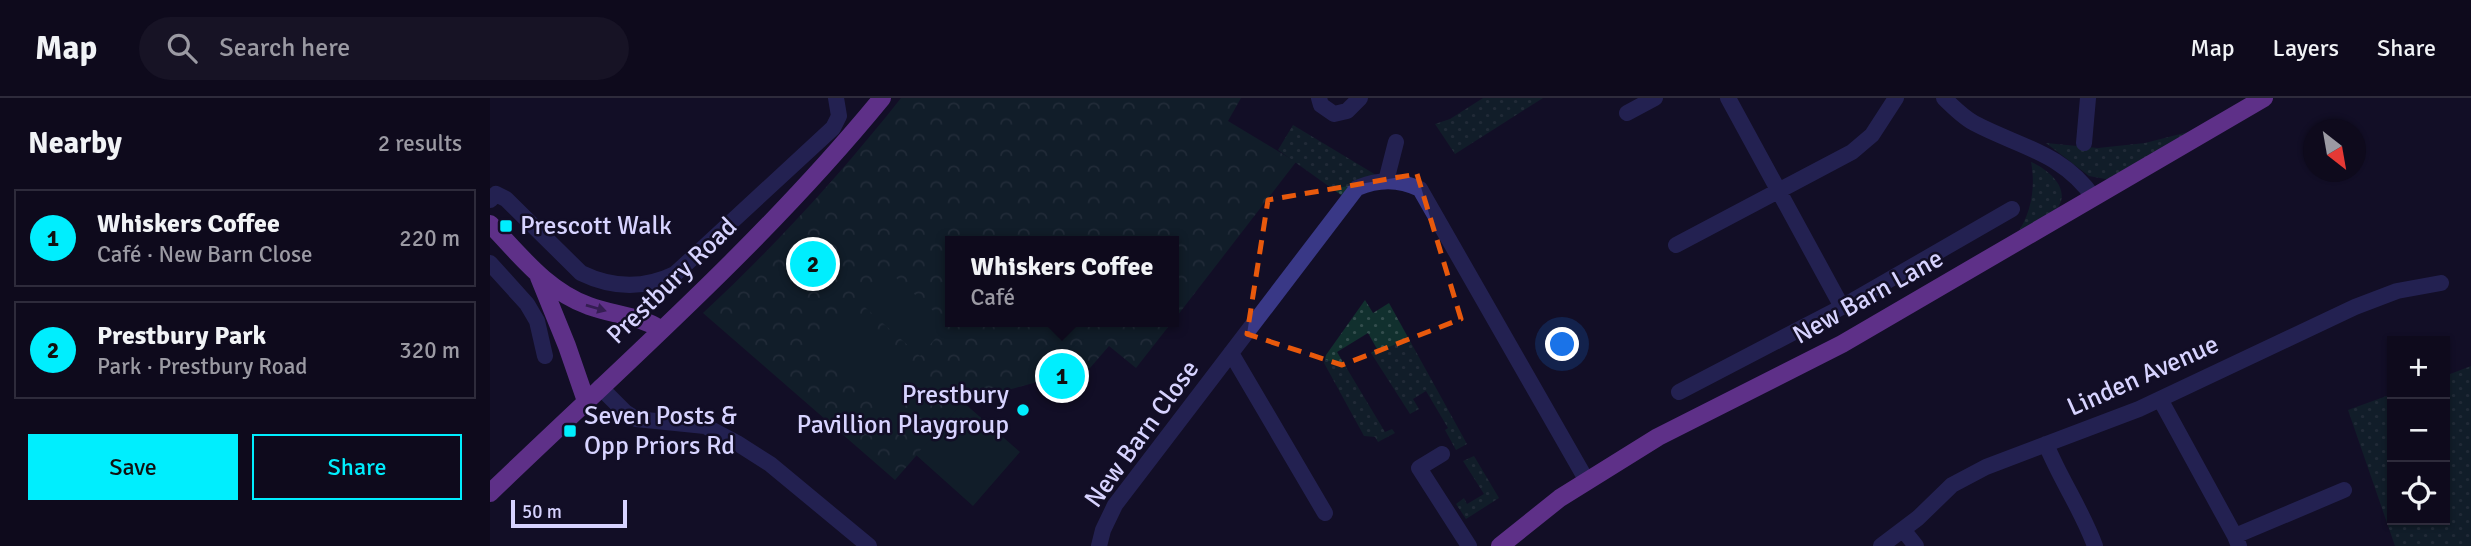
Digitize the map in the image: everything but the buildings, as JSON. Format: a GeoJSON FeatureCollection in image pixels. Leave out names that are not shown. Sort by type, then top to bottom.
{"type":"FeatureCollection","features":[{"type":"Feature","properties":{"kind":"main road","name":"Prestbury Road"},"geometry":{"type":"LineString","coordinates":[[490,493],[813,178],[882,98]]}},
{"type":"Feature","properties":{"kind":"main road","name":"New Barn Lane"},"geometry":{"type":"LineString","coordinates":[[1500,546],[1535,517],[1587,481],[1671,430],[1842,344],[2264,98]]}},
{"type":"Feature","properties":{"kind":"main road"},"geometry":{"type":"LineString","coordinates":[[490,224],[538,275],[562,294],[592,308],[646,320],[660,329]]}},
{"type":"Feature","properties":{"kind":"main road"},"geometry":{"type":"LineString","coordinates":[[538,275],[586,401]]}},
{"type":"Feature","properties":{"kind":"street"},"geometry":{"type":"LineString","coordinates":[[490,200],[496,194],[506,199],[581,273],[591,278],[624,285],[659,281],[675,274],[833,128],[839,116],[836,98]]}},
{"type":"Feature","properties":{"kind":"street"},"geometry":{"type":"LineString","coordinates":[[1319,98],[1321,105],[1334,114],[1347,111],[1360,98]]}},
{"type":"Feature","properties":{"kind":"street"},"geometry":{"type":"LineString","coordinates":[[1627,113],[1655,98]]}},
{"type":"Feature","properties":{"kind":"street"},"geometry":{"type":"LineString","coordinates":[[1728,98],[1842,307]]}},
{"type":"Feature","properties":{"kind":"street"},"geometry":{"type":"LineString","coordinates":[[1676,245],[1859,147],[1872,135],[1896,98]]}},
{"type":"Feature","properties":{"kind":"street"},"geometry":{"type":"LineString","coordinates":[[1944,98],[1972,122],[2057,161],[2085,186],[2094,198]]}},
{"type":"Feature","properties":{"kind":"street"},"geometry":{"type":"LineString","coordinates":[[2084,143],[2088,98]]}},
{"type":"Feature","properties":{"kind":"street"},"geometry":{"type":"LineString","coordinates":[[1396,142],[1386,181],[1420,189],[1587,481]]}},
{"type":"Feature","properties":{"kind":"street","name":"New Barn Close"},"geometry":{"type":"LineString","coordinates":[[1099,546],[1115,505],[1357,188],[1373,181],[1386,181]]}},
{"type":"Feature","properties":{"kind":"street"},"geometry":{"type":"LineString","coordinates":[[1679,391],[1842,307],[2012,209]]}},
{"type":"Feature","properties":{"kind":"street"},"geometry":{"type":"LineString","coordinates":[[490,263],[527,304],[537,321],[545,356]]}},
{"type":"Feature","properties":{"kind":"street","name":"Linden Avenue"},"geometry":{"type":"LineString","coordinates":[[1881,546],[1904,531],[1944,491],[1986,467],[2160,399],[2355,307],[2397,291],[2441,284]]}},
{"type":"Feature","properties":{"kind":"street","name":"New Barn Close"},"geometry":{"type":"LineString","coordinates":[[1231,354],[1325,513]]}},
{"type":"Feature","properties":{"kind":"street"},"geometry":{"type":"LineString","coordinates":[[600,387],[636,419],[705,426],[737,443],[769,464],[869,546]]}},
{"type":"Feature","properties":{"kind":"street"},"geometry":{"type":"LineString","coordinates":[[2160,399],[2237,541],[2344,490]]}},
{"type":"Feature","properties":{"kind":"street"},"geometry":{"type":"LineString","coordinates":[[2046,444],[2058,474],[2081,513],[2095,546]]}},
{"type":"Feature","properties":{"kind":"street"},"geometry":{"type":"LineString","coordinates":[[1442,454],[1419,468],[1469,546]]}},
{"type":"Feature","properties":{"kind":"street"},"geometry":{"type":"LineString","coordinates":[[1904,531],[1916,546]]}},
{"type":"Feature","properties":{"kind":"highlighted area"},"geometry":{"type":"Polygon","coordinates":[[[1417,174],[1461,319],[1342,365],[1247,334],[1268,200],[1417,174]]]}},
{"type":"Feature","properties":{"kind":"green space"},"geometry":{"type":"Polygon","coordinates":[[[901,98],[1241,98],[1228,121],[1296,162],[1179,314],[1179,236],[945,236],[945,327],[1168,327],[1136,368],[1109,346],[1090,368],[963,402],[895,480],[703,313],[806,209],[901,98]]]}},
{"type":"Feature","properties":{"kind":"green space"},"geometry":{"type":"Polygon","coordinates":[[[1483,98],[1543,98],[1455,154],[1435,124],[1450,119],[1483,98]]]}},
{"type":"Feature","properties":{"kind":"green space"},"geometry":{"type":"Polygon","coordinates":[[[1293,125],[1386,181],[1348,200],[1278,150],[1293,125]]]}},
{"type":"Feature","properties":{"kind":"green space"},"geometry":{"type":"Polygon","coordinates":[[[2188,132],[2111,180],[2089,176],[2046,143],[2098,148],[2145,143],[2188,132]]]}},
{"type":"Feature","properties":{"kind":"green space"},"geometry":{"type":"Polygon","coordinates":[[[2031,162],[2052,176],[2061,189],[2062,197],[2050,216],[2016,235],[2031,200],[2031,162]]]}},
{"type":"Feature","properties":{"kind":"green space"},"geometry":{"type":"Polygon","coordinates":[[[886,269],[945,321],[945,327],[920,356],[858,301],[886,269]]]}},
{"type":"Feature","properties":{"kind":"green space"},"geometry":{"type":"Polygon","coordinates":[[[1365,300],[1373,313],[1389,303],[1467,444],[1456,450],[1445,430],[1448,428],[1426,391],[1413,399],[1419,409],[1410,414],[1371,353],[1377,349],[1368,333],[1337,352],[1385,432],[1392,429],[1395,433],[1378,442],[1375,437],[1364,436],[1324,363],[1326,355],[1365,300]]]}},
{"type":"Feature","properties":{"kind":"green space"},"geometry":{"type":"Polygon","coordinates":[[[849,311],[927,383],[893,418],[814,346],[849,311]]]}},
{"type":"Feature","properties":{"kind":"green space"},"geometry":{"type":"Polygon","coordinates":[[[2471,366],[2471,546],[2395,546],[2388,525],[2450,525],[2450,374],[2471,366]]]}},
{"type":"Feature","properties":{"kind":"green space"},"geometry":{"type":"Polygon","coordinates":[[[2387,396],[2387,523],[2348,410],[2387,396]]]}},
{"type":"Feature","properties":{"kind":"green space"},"geometry":{"type":"Polygon","coordinates":[[[963,402],[1020,452],[973,506],[916,455],[963,402]]]}},
{"type":"Feature","properties":{"kind":"green space"},"geometry":{"type":"Polygon","coordinates":[[[1474,456],[1499,498],[1466,519],[1456,504],[1464,498],[1467,504],[1484,494],[1463,461],[1474,456]]]}},
{"type":"Feature","properties":{"kind":"place","name":"Prescott Walk"},"geometry":{"type":"Point","coordinates":[506,226]}},
{"type":"Feature","properties":{"kind":"place","name":"Prestbury Park"},"geometry":{"type":"Point","coordinates":[813,264]}},
{"type":"Feature","properties":{"kind":"place","name":"Whiskers Coffee"},"geometry":{"type":"Point","coordinates":[1062,376]}},
{"type":"Feature","properties":{"kind":"place","name":"Prestbury Pavillion Playgroup"},"geometry":{"type":"Point","coordinates":[1023,410]}},
{"type":"Feature","properties":{"kind":"place","name":"Seven Posts & Opp Priors Rd"},"geometry":{"type":"Point","coordinates":[570,431]}}]}
